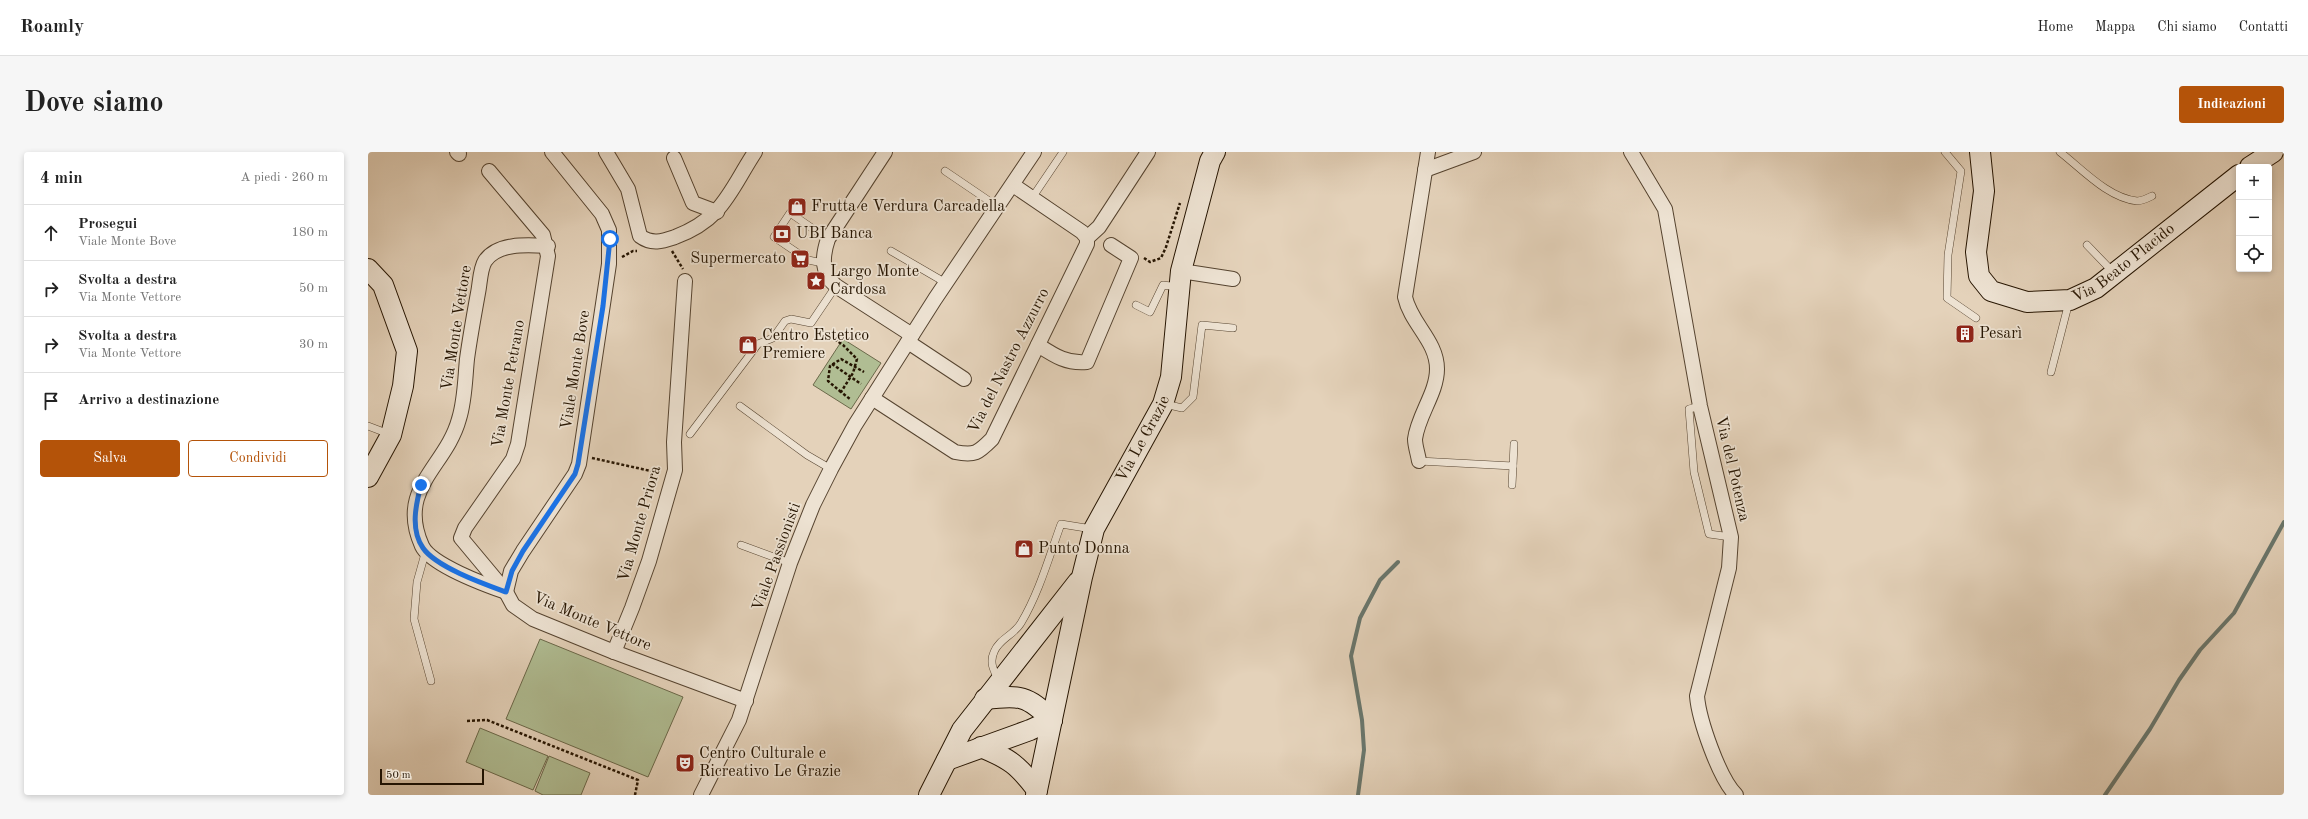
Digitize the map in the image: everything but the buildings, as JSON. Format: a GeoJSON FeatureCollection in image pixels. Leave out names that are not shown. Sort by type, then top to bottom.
{"type":"FeatureCollection","features":[{"type":"Feature","properties":{"kind":"main road","name":"Via Le Grazie"},"geometry":{"type":"LineString","coordinates":[[1037,792],[1082,577],[1094,529],[1163,404],[1171,377],[1181,280],[1210,161],[1215,152]]}},
{"type":"Feature","properties":{"kind":"main road","name":"Via Beato Placido"},"geometry":{"type":"LineString","coordinates":[[1980,152],[1984,191],[1976,252],[1979,276],[1991,291],[2007,298],[2027,302],[2070,300],[2096,288],[2236,177]]}},
{"type":"Feature","properties":{"kind":"main road"},"geometry":{"type":"LineString","coordinates":[[2255,164],[2273,152]]}},
{"type":"Feature","properties":{"kind":"main road"},"geometry":{"type":"LineString","coordinates":[[368,269],[383,285],[407,351],[403,386],[392,435],[368,477]]}},
{"type":"Feature","properties":{"kind":"main road"},"geometry":{"type":"LineString","coordinates":[[928,795],[962,730],[999,680],[1039,633],[1082,577]]}},
{"type":"Feature","properties":{"kind":"main road"},"geometry":{"type":"LineString","coordinates":[[947,760],[1030,730],[1052,720],[1034,703],[1022,698],[1007,696],[985,699]]}},
{"type":"Feature","properties":{"kind":"main road"},"geometry":{"type":"LineString","coordinates":[[981,747],[1006,757],[1022,770],[1037,792]]}},
{"type":"Feature","properties":{"kind":"street","name":"Viale Monte Bove"},"geometry":{"type":"LineString","coordinates":[[506,592],[512,571],[575,474],[578,464],[609,264],[609,230],[602,214],[552,152]]}},
{"type":"Feature","properties":{"kind":"street"},"geometry":{"type":"LineString","coordinates":[[606,152],[628,189],[640,236],[646,240],[663,242],[704,223],[717,212],[755,152]]}},
{"type":"Feature","properties":{"kind":"street"},"geometry":{"type":"LineString","coordinates":[[886,152],[828,239],[824,251],[823,263],[829,280],[836,286],[910,338],[964,379]]}},
{"type":"Feature","properties":{"kind":"street","name":"Viale Passionisti"},"geometry":{"type":"LineString","coordinates":[[701,795],[739,720],[790,563],[813,505],[831,469],[872,398],[910,338],[1034,152]]}},
{"type":"Feature","properties":{"kind":"street","name":"Via del Nastro Azzurro"},"geometry":{"type":"LineString","coordinates":[[872,398],[955,452],[968,455],[980,451],[992,439],[1087,244],[1087,238],[1099,227],[1148,152]]}},
{"type":"Feature","properties":{"kind":"street"},"geometry":{"type":"LineString","coordinates":[[1419,460],[1415,440],[1435,379],[1436,358],[1434,350],[1410,315],[1405,297],[1428,152]]}},
{"type":"Feature","properties":{"kind":"street"},"geometry":{"type":"LineString","coordinates":[[1425,170],[1474,152]]}},
{"type":"Feature","properties":{"kind":"street","name":"Via del Potenza"},"geometry":{"type":"LineString","coordinates":[[1631,152],[1665,210],[1700,406],[1731,537],[1729,568],[1697,696],[1698,709],[1708,740],[1736,795]]}},
{"type":"Feature","properties":{"kind":"street"},"geometry":{"type":"LineString","coordinates":[[674,158],[693,203],[717,212]]}},
{"type":"Feature","properties":{"kind":"street"},"geometry":{"type":"LineString","coordinates":[[489,171],[543,235],[548,246]]}},
{"type":"Feature","properties":{"kind":"street"},"geometry":{"type":"LineString","coordinates":[[1013,185],[1082,232],[1087,238]]}},
{"type":"Feature","properties":{"kind":"street"},"geometry":{"type":"LineString","coordinates":[[1038,345],[1059,359],[1075,363],[1087,362],[1132,258],[1111,245]]}},
{"type":"Feature","properties":{"kind":"street","name":"Via Monte Vettore"},"geometry":{"type":"LineString","coordinates":[[548,246],[504,248],[491,255],[485,262],[473,321],[459,419],[450,444],[421,485],[415,508],[416,529],[423,548],[445,566],[482,584],[506,592],[513,606],[533,619],[614,652],[746,701]]}},
{"type":"Feature","properties":{"kind":"street","name":"Via Monte Petrano"},"geometry":{"type":"LineString","coordinates":[[506,592],[461,538],[465,528],[513,459],[518,444],[548,256],[548,246]]}},
{"type":"Feature","properties":{"kind":"street"},"geometry":{"type":"LineString","coordinates":[[1181,280],[1233,279]]}},
{"type":"Feature","properties":{"kind":"street","name":"Via Monte Priora"},"geometry":{"type":"LineString","coordinates":[[614,652],[649,560],[675,470],[674,442],[685,281]]}},
{"type":"Feature","properties":{"kind":"lane"},"geometry":{"type":"LineString","coordinates":[[1032,198],[1063,152]]}},
{"type":"Feature","properties":{"kind":"lane"},"geometry":{"type":"LineString","coordinates":[[1945,152],[1961,171],[1948,255],[1948,298],[1976,318]]}},
{"type":"Feature","properties":{"kind":"lane"},"geometry":{"type":"LineString","coordinates":[[2060,152],[2104,187],[2123,197],[2139,201],[2152,196]]}},
{"type":"Feature","properties":{"kind":"lane"},"geometry":{"type":"LineString","coordinates":[[945,171],[998,207]]}},
{"type":"Feature","properties":{"kind":"lane"},"geometry":{"type":"LineString","coordinates":[[823,263],[808,260],[774,237],[790,214],[828,239]]}},
{"type":"Feature","properties":{"kind":"lane"},"geometry":{"type":"LineString","coordinates":[[2087,245],[2115,274]]}},
{"type":"Feature","properties":{"kind":"lane"},"geometry":{"type":"LineString","coordinates":[[891,252],[946,283]]}},
{"type":"Feature","properties":{"kind":"lane"},"geometry":{"type":"LineString","coordinates":[[1136,305],[1150,312],[1163,285],[1181,280]]}},
{"type":"Feature","properties":{"kind":"lane"},"geometry":{"type":"LineString","coordinates":[[690,434],[758,344],[773,338],[785,321],[791,319],[811,323],[836,286]]}},
{"type":"Feature","properties":{"kind":"lane"},"geometry":{"type":"LineString","coordinates":[[2051,372],[2070,300]]}},
{"type":"Feature","properties":{"kind":"lane"},"geometry":{"type":"LineString","coordinates":[[1163,404],[1182,408],[1193,397],[1202,325],[1234,328]]}},
{"type":"Feature","properties":{"kind":"lane"},"geometry":{"type":"LineString","coordinates":[[740,406],[807,455],[831,469]]}},
{"type":"Feature","properties":{"kind":"lane"},"geometry":{"type":"LineString","coordinates":[[1700,406],[1689,409],[1696,480],[1709,534],[1731,537]]}},
{"type":"Feature","properties":{"kind":"lane"},"geometry":{"type":"LineString","coordinates":[[368,426],[392,435]]}},
{"type":"Feature","properties":{"kind":"lane"},"geometry":{"type":"LineString","coordinates":[[1512,485],[1514,444]]}},
{"type":"Feature","properties":{"kind":"lane"},"geometry":{"type":"LineString","coordinates":[[1419,460],[1513,466]]}},
{"type":"Feature","properties":{"kind":"lane"},"geometry":{"type":"LineString","coordinates":[[999,680],[993,669],[994,653],[998,644],[1020,624],[1040,584],[1061,524],[1094,529]]}},
{"type":"Feature","properties":{"kind":"lane"},"geometry":{"type":"LineString","coordinates":[[741,545],[790,563]]}},
{"type":"Feature","properties":{"kind":"lane"},"geometry":{"type":"LineString","coordinates":[[426,550],[417,582],[414,619],[431,681]]}},
{"type":"Feature","properties":{"kind":"path"},"geometry":{"type":"LineString","coordinates":[[1143,258],[1150,262],[1161,258],[1182,197]]}},
{"type":"Feature","properties":{"kind":"path"},"geometry":{"type":"LineString","coordinates":[[663,242],[680,262],[683,268],[685,281]]}},
{"type":"Feature","properties":{"kind":"path"},"geometry":{"type":"LineString","coordinates":[[609,264],[633,251],[642,251]]}},
{"type":"Feature","properties":{"kind":"path"},"geometry":{"type":"LineString","coordinates":[[811,323],[843,345],[855,356],[856,366],[841,392]]}},
{"type":"Feature","properties":{"kind":"path"},"geometry":{"type":"LineString","coordinates":[[850,399],[828,381],[828,371],[832,364],[841,359],[856,366],[864,372]]}},
{"type":"Feature","properties":{"kind":"path"},"geometry":{"type":"LineString","coordinates":[[832,364],[861,384]]}},
{"type":"Feature","properties":{"kind":"path"},"geometry":{"type":"LineString","coordinates":[[596,459],[653,472]]}},
{"type":"Feature","properties":{"kind":"path"},"geometry":{"type":"LineString","coordinates":[[467,721],[487,720],[638,780],[635,795]]}},
{"type":"Feature","properties":{"kind":"green space"},"geometry":{"type":"Polygon","coordinates":[[[843,339],[881,363],[851,409],[813,385],[843,339]]]}},
{"type":"Feature","properties":{"kind":"green space"},"geometry":{"type":"Polygon","coordinates":[[[540,639],[683,697],[648,777],[506,719],[540,639]]]}},
{"type":"Feature","properties":{"kind":"green space"},"geometry":{"type":"Polygon","coordinates":[[[480,728],[548,756],[533,790],[466,762],[480,728]]]}},
{"type":"Feature","properties":{"kind":"green space"},"geometry":{"type":"Polygon","coordinates":[[[549,756],[590,773],[581,795],[543,795],[535,791],[549,756]]]}},
{"type":"Feature","properties":{"kind":"waterway"},"geometry":{"type":"LineString","coordinates":[[2105,795],[2150,729],[2179,680],[2200,650],[2234,613],[2284,522]]}},
{"type":"Feature","properties":{"kind":"waterway"},"geometry":{"type":"LineString","coordinates":[[1358,795],[1364,750],[1362,720],[1351,656],[1360,618],[1380,580],[1398,562]]}},
{"type":"Feature","properties":{"kind":"place","name":"Frutta e Verdura Carcadella"},"geometry":{"type":"Point","coordinates":[797,207]}},
{"type":"Feature","properties":{"kind":"place","name":"UBI Banca"},"geometry":{"type":"Point","coordinates":[782,234]}},
{"type":"Feature","properties":{"kind":"place","name":"Supermercato"},"geometry":{"type":"Point","coordinates":[800,259]}},
{"type":"Feature","properties":{"kind":"place","name":"Largo Monte Cardosa"},"geometry":{"type":"Point","coordinates":[816,281]}},
{"type":"Feature","properties":{"kind":"place","name":"Pesarì"},"geometry":{"type":"Point","coordinates":[1965,334]}},
{"type":"Feature","properties":{"kind":"place","name":"Centro Estetico Premiere"},"geometry":{"type":"Point","coordinates":[748,345]}},
{"type":"Feature","properties":{"kind":"place","name":"Punto Donna"},"geometry":{"type":"Point","coordinates":[1024,549]}},
{"type":"Feature","properties":{"kind":"place","name":"Centro Culturale e Ricreativo Le Grazie"},"geometry":{"type":"Point","coordinates":[685,763]}},
{"type":"Feature","properties":{"kind":"route"},"geometry":{"type":"LineString","coordinates":[[421,485],[415,508],[416,529],[423,548],[445,566],[482,584],[506,592],[512,571],[523,551],[575,474],[578,464],[609,264],[610,239]]}}]}
